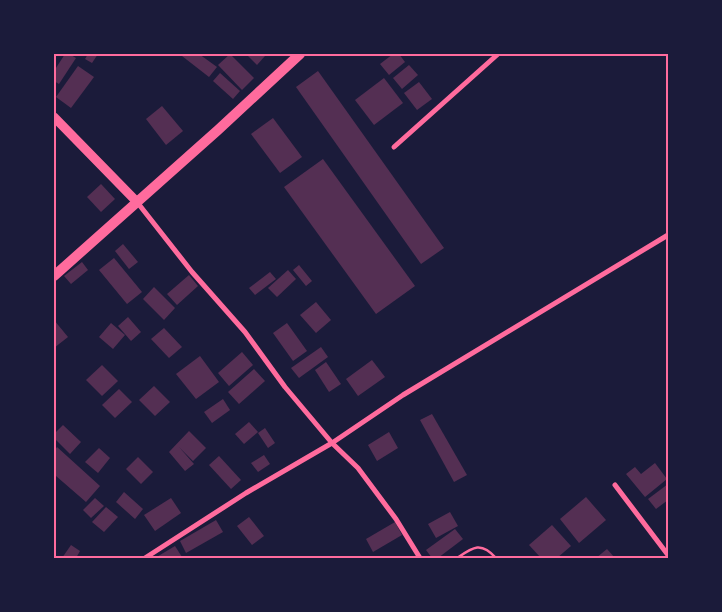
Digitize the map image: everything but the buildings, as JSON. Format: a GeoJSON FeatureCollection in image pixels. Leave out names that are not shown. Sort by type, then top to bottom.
{"type":"FeatureCollection","features":[{"type":"Feature","properties":{"kind":"main road"},"geometry":{"type":"LineString","coordinates":[[54,276],[300,54]]}},
{"type":"Feature","properties":{"kind":"street"},"geometry":{"type":"LineString","coordinates":[[394,147],[498,54]]}},
{"type":"Feature","properties":{"kind":"street"},"geometry":{"type":"LineString","coordinates":[[54,117],[137,202],[192,272],[245,332],[285,387],[332,443],[358,468],[396,519],[420,558]]}},
{"type":"Feature","properties":{"kind":"street"},"geometry":{"type":"LineString","coordinates":[[145,558],[246,493],[332,443],[403,395],[668,235]]}},
{"type":"Feature","properties":{"kind":"street"},"geometry":{"type":"LineString","coordinates":[[615,485],[668,554]]}},
{"type":"Feature","properties":{"kind":"path"},"geometry":{"type":"LineString","coordinates":[[457,558],[472,548],[481,547],[490,551],[496,558]]}}]}
